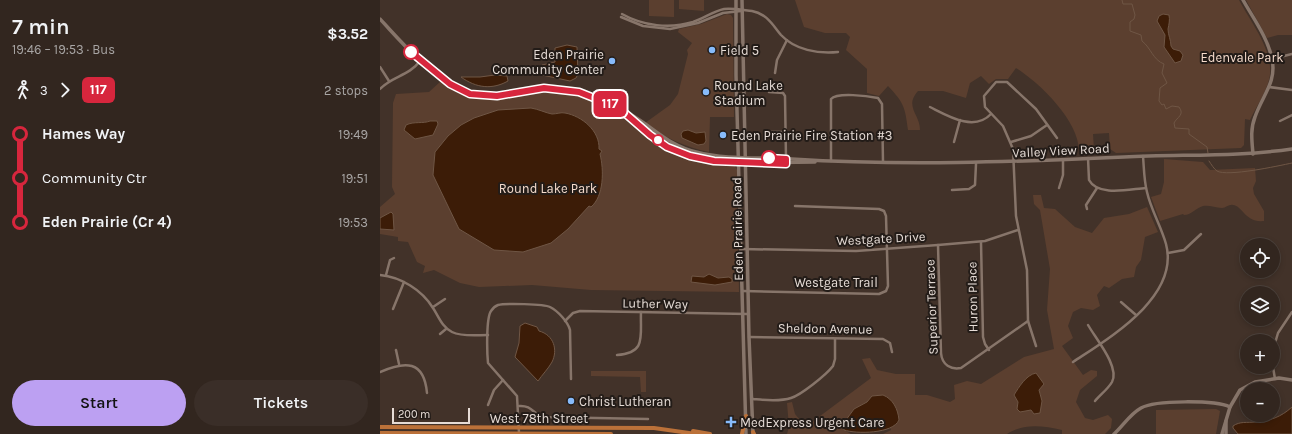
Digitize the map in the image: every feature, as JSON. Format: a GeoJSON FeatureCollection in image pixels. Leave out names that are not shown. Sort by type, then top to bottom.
{"type":"FeatureCollection","features":[{"type":"Feature","properties":{"kind":"main road","name":"Eden Prairie Road"},"geometry":{"type":"LineString","coordinates":[[736,0],[746,434]]}},
{"type":"Feature","properties":{"kind":"main road","name":"Eden Prairie Road"},"geometry":{"type":"LineString","coordinates":[[742,0],[748,249],[748,314],[753,399],[753,433]]}},
{"type":"Feature","properties":{"kind":"main road"},"geometry":{"type":"LineString","coordinates":[[1243,0],[1267,45],[1272,59],[1272,76],[1270,87],[1254,120],[1252,129],[1253,154]]}},
{"type":"Feature","properties":{"kind":"main road","name":"Valley View Road"},"geometry":{"type":"LineString","coordinates":[[380,19],[421,61],[454,87],[474,95],[497,96],[533,89],[561,88],[584,94],[630,114],[665,140],[680,147],[705,154],[739,157],[883,163],[976,164],[1178,154],[1223,156],[1292,149]]}},
{"type":"Feature","properties":{"kind":"main road","name":"Valley View Road"},"geometry":{"type":"LineString","coordinates":[[619,108],[650,135],[676,151],[705,160],[739,163],[786,164],[830,161]]}},
{"type":"Feature","properties":{"kind":"main road"},"geometry":{"type":"LineString","coordinates":[[1222,434],[1230,407],[1237,394],[1245,386],[1275,379],[1292,380]]}},
{"type":"Feature","properties":{"kind":"main road"},"geometry":{"type":"LineString","coordinates":[[1114,434],[1139,409],[1152,404],[1215,403],[1230,407]]}},
{"type":"Feature","properties":{"kind":"main road"},"geometry":{"type":"LineString","coordinates":[[742,434],[746,416]]}},
{"type":"Feature","properties":{"kind":"main road"},"geometry":{"type":"LineString","coordinates":[[1226,420],[1226,434]]}},
{"type":"Feature","properties":{"kind":"main road","name":"West 78th Street"},"geometry":{"type":"LineString","coordinates":[[380,427],[669,429],[696,434]]}},
{"type":"Feature","properties":{"kind":"main road"},"geometry":{"type":"LineString","coordinates":[[669,429],[710,434]]}},
{"type":"Feature","properties":{"kind":"main road","name":"West 78th Street"},"geometry":{"type":"LineString","coordinates":[[380,433],[611,434]]}},
{"type":"Feature","properties":{"kind":"street"},"geometry":{"type":"LineString","coordinates":[[621,16],[641,22],[671,26],[690,22],[723,10],[752,11],[765,16],[774,24],[787,40],[797,46],[810,50],[838,52]]}},
{"type":"Feature","properties":{"kind":"street"},"geometry":{"type":"LineString","coordinates":[[775,73],[777,60],[787,40]]}},
{"type":"Feature","properties":{"kind":"street"},"geometry":{"type":"LineString","coordinates":[[1272,59],[1292,54]]}},
{"type":"Feature","properties":{"kind":"street"},"geometry":{"type":"LineString","coordinates":[[380,89],[389,81],[409,73],[421,61]]}},
{"type":"Feature","properties":{"kind":"street"},"geometry":{"type":"LineString","coordinates":[[380,67],[389,81]]}},
{"type":"Feature","properties":{"kind":"street"},"geometry":{"type":"LineString","coordinates":[[1036,346],[1028,321],[1027,270],[1018,230],[1014,162],[1011,142],[1003,126],[983,103],[984,96],[993,85],[1004,81],[1010,84],[1032,104],[1057,138]]}},
{"type":"Feature","properties":{"kind":"street"},"geometry":{"type":"LineString","coordinates":[[1270,87],[1292,90]]}},
{"type":"Feature","properties":{"kind":"street"},"geometry":{"type":"LineString","coordinates":[[769,92],[783,93],[785,96],[786,164]]}},
{"type":"Feature","properties":{"kind":"street"},"geometry":{"type":"LineString","coordinates":[[830,161],[831,99],[836,95],[868,96],[878,98],[882,104],[883,163]]}},
{"type":"Feature","properties":{"kind":"street"},"geometry":{"type":"LineString","coordinates":[[930,106],[960,120],[982,121],[991,114]]}},
{"type":"Feature","properties":{"kind":"street"},"geometry":{"type":"LineString","coordinates":[[1280,121],[1292,115]]}},
{"type":"Feature","properties":{"kind":"street"},"geometry":{"type":"LineString","coordinates":[[954,142],[960,120]]}},
{"type":"Feature","properties":{"kind":"street"},"geometry":{"type":"LineString","coordinates":[[1011,142],[1031,136],[1047,125]]}},
{"type":"Feature","properties":{"kind":"street"},"geometry":{"type":"LineString","coordinates":[[770,132],[786,132]]}},
{"type":"Feature","properties":{"kind":"street"},"geometry":{"type":"LineString","coordinates":[[1073,362],[1123,328],[1136,315],[1162,282],[1167,267],[1168,253],[1146,188],[1143,156]]}},
{"type":"Feature","properties":{"kind":"street"},"geometry":{"type":"LineString","coordinates":[[1088,158],[1089,180],[1097,188],[1111,190],[1146,188]]}},
{"type":"Feature","properties":{"kind":"street"},"geometry":{"type":"LineString","coordinates":[[1059,188],[1063,174],[1063,160]]}},
{"type":"Feature","properties":{"kind":"street"},"geometry":{"type":"LineString","coordinates":[[952,190],[969,189],[975,185],[976,164]]}},
{"type":"Feature","properties":{"kind":"street"},"geometry":{"type":"LineString","coordinates":[[1087,210],[1086,205],[1097,188]]}},
{"type":"Feature","properties":{"kind":"street"},"geometry":{"type":"LineString","coordinates":[[795,206],[882,210],[886,216],[887,249]]}},
{"type":"Feature","properties":{"kind":"street","name":"Westgate Drive"},"geometry":{"type":"LineString","coordinates":[[742,249],[850,251],[887,249],[981,242],[1018,230]]}},
{"type":"Feature","properties":{"kind":"street"},"geometry":{"type":"LineString","coordinates":[[1168,253],[1184,250],[1201,234]]}},
{"type":"Feature","properties":{"kind":"street","name":"Huron Place"},"geometry":{"type":"LineString","coordinates":[[981,242],[984,340],[989,350]]}},
{"type":"Feature","properties":{"kind":"street","name":"Superior Terrace"},"geometry":{"type":"LineString","coordinates":[[938,245],[941,358],[949,367],[957,369],[965,366],[1028,321]]}},
{"type":"Feature","properties":{"kind":"street","name":"Westgate Trail"},"geometry":{"type":"LineString","coordinates":[[743,291],[882,294],[886,291],[888,286],[887,249]]}},
{"type":"Feature","properties":{"kind":"street"},"geometry":{"type":"LineString","coordinates":[[386,276],[390,260],[394,258]]}},
{"type":"Feature","properties":{"kind":"street"},"geometry":{"type":"LineString","coordinates":[[380,275],[404,282],[420,293],[433,307],[446,328],[459,334],[488,335]]}},
{"type":"Feature","properties":{"kind":"street"},"geometry":{"type":"LineString","coordinates":[[393,309],[404,282]]}},
{"type":"Feature","properties":{"kind":"street"},"geometry":{"type":"LineString","coordinates":[[433,307],[445,299]]}},
{"type":"Feature","properties":{"kind":"street"},"geometry":{"type":"LineString","coordinates":[[1121,302],[1136,315]]}},
{"type":"Feature","properties":{"kind":"street"},"geometry":{"type":"LineString","coordinates":[[519,433],[519,406],[517,396],[488,363],[489,314],[493,308],[500,304],[548,306],[565,321],[569,326],[571,334],[571,379]]}},
{"type":"Feature","properties":{"kind":"street","name":"Luther Way"},"geometry":{"type":"LineString","coordinates":[[565,321],[576,311],[748,314]]}},
{"type":"Feature","properties":{"kind":"street"},"geometry":{"type":"LineString","coordinates":[[617,355],[629,354],[638,348],[640,340],[641,312]]}},
{"type":"Feature","properties":{"kind":"street"},"geometry":{"type":"LineString","coordinates":[[1278,334],[1292,312]]}},
{"type":"Feature","properties":{"kind":"street"},"geometry":{"type":"LineString","coordinates":[[1088,325],[1112,366],[1114,376],[1110,384],[1095,401]]}},
{"type":"Feature","properties":{"kind":"street"},"geometry":{"type":"LineString","coordinates":[[440,334],[446,328]]}},
{"type":"Feature","properties":{"kind":"street","name":"Sheldon Avenue"},"geometry":{"type":"LineString","coordinates":[[749,337],[886,340],[890,343],[892,352]]}},
{"type":"Feature","properties":{"kind":"street"},"geometry":{"type":"LineString","coordinates":[[753,399],[783,400],[801,392],[833,366],[835,359],[836,338]]}},
{"type":"Feature","properties":{"kind":"street"},"geometry":{"type":"LineString","coordinates":[[396,350],[399,364]]}},
{"type":"Feature","properties":{"kind":"street"},"geometry":{"type":"LineString","coordinates":[[380,372],[399,364],[411,366],[418,371],[425,383],[427,393]]}},
{"type":"Feature","properties":{"kind":"street"},"geometry":{"type":"LineString","coordinates":[[1274,374],[1275,379]]}},
{"type":"Feature","properties":{"kind":"street"},"geometry":{"type":"LineString","coordinates":[[488,405],[494,390],[503,380]]}},
{"type":"Feature","properties":{"kind":"street"},"geometry":{"type":"LineString","coordinates":[[519,406],[529,407],[539,416],[544,417],[648,419]]}},
{"type":"Feature","properties":{"kind":"green space"},"geometry":{"type":"Polygon","coordinates":[[[649,0],[674,0],[674,17],[649,16],[649,0]]]}},
{"type":"Feature","properties":{"kind":"green space"},"geometry":{"type":"Polygon","coordinates":[[[679,0],[704,0],[704,11],[679,9],[679,0]]]}},
{"type":"Feature","properties":{"kind":"green space","name":"Edenvale Park"},"geometry":{"type":"Polygon","coordinates":[[[795,0],[1239,0],[1256,28],[1266,49],[1269,59],[1269,80],[1250,120],[1245,119],[1244,145],[1241,148],[1116,153],[1110,149],[1109,133],[1093,134],[1094,150],[1079,151],[1073,127],[1056,104],[1036,83],[1016,68],[1008,79],[996,79],[989,84],[981,76],[970,83],[966,98],[943,91],[918,91],[912,102],[912,106],[918,119],[920,130],[908,130],[906,116],[901,101],[888,86],[879,96],[867,93],[867,69],[846,50],[850,37],[846,33],[825,33],[804,27],[795,0]]]}},
{"type":"Feature","properties":{"kind":"green space"},"geometry":{"type":"Polygon","coordinates":[[[1246,0],[1292,0],[1292,35],[1278,35],[1267,38],[1246,0]]]}},
{"type":"Feature","properties":{"kind":"green space"},"geometry":{"type":"Polygon","coordinates":[[[727,14],[731,15],[733,18],[734,117],[710,117],[709,152],[676,141],[645,123],[670,105],[678,94],[688,54],[687,50],[692,43],[678,32],[679,29],[701,24],[727,14]]]}},
{"type":"Feature","properties":{"kind":"green space","name":"Round Lake Park"},"geometry":{"type":"Polygon","coordinates":[[[441,81],[464,94],[486,99],[548,90],[567,92],[619,112],[657,143],[691,160],[735,166],[737,170],[739,292],[591,290],[532,285],[479,287],[460,283],[434,270],[423,273],[425,266],[417,262],[408,242],[398,241],[398,237],[380,234],[380,207],[395,194],[392,187],[393,103],[396,94],[429,92],[441,81]]]}},
{"type":"Feature","properties":{"kind":"green space"},"geometry":{"type":"Polygon","coordinates":[[[1164,159],[1203,162],[1210,170],[1255,168],[1256,181],[1253,188],[1254,194],[1264,211],[1264,221],[1258,221],[1248,217],[1239,208],[1232,205],[1222,208],[1203,206],[1189,214],[1183,214],[1160,221],[1151,197],[1161,194],[1164,182],[1164,159]]]}},
{"type":"Feature","properties":{"kind":"green space"},"geometry":{"type":"Polygon","coordinates":[[[1033,195],[1041,195],[1044,208],[1055,209],[1075,227],[1092,233],[1104,218],[1129,214],[1147,207],[1158,232],[1145,237],[1141,260],[1136,267],[1134,277],[1122,279],[1109,288],[1104,286],[1097,295],[1100,306],[1093,310],[1081,308],[1073,312],[1068,326],[1073,338],[1062,346],[1083,375],[1091,370],[1097,371],[1097,376],[1080,390],[1076,402],[1085,418],[1093,420],[1108,415],[1112,419],[1111,428],[1105,434],[1062,434],[1062,430],[1034,426],[1020,428],[1007,434],[883,434],[891,430],[877,396],[872,396],[867,402],[854,409],[843,424],[844,430],[851,434],[787,434],[789,427],[787,403],[792,402],[795,414],[804,425],[808,425],[871,378],[862,359],[870,358],[877,370],[896,374],[915,374],[915,395],[927,395],[950,402],[955,399],[954,385],[967,381],[981,384],[1024,357],[1054,349],[1047,310],[1050,269],[1040,210],[1034,204],[1033,195]],[[1032,374],[1020,386],[1014,395],[1018,402],[1017,409],[1042,401],[1032,374]]]}},
{"type":"Feature","properties":{"kind":"green space"},"geometry":{"type":"Polygon","coordinates":[[[591,371],[646,371],[646,392],[641,392],[640,377],[591,376],[591,371]]]}},
{"type":"Feature","properties":{"kind":"green space"},"geometry":{"type":"Polygon","coordinates":[[[1216,409],[1220,411],[1216,434],[1156,434],[1156,410],[1216,409]]]}},
{"type":"Feature","properties":{"kind":"shaded area"},"geometry":{"type":"Polygon","coordinates":[[[1163,14],[1169,15],[1168,31],[1171,46],[1173,49],[1180,51],[1183,55],[1181,61],[1175,63],[1164,47],[1165,35],[1157,21],[1159,16],[1163,14]]]}},
{"type":"Feature","properties":{"kind":"shaded area"},"geometry":{"type":"Polygon","coordinates":[[[567,45],[577,47],[578,74],[576,78],[570,81],[542,75],[539,72],[542,65],[555,62],[555,48],[567,45]]]}},
{"type":"Feature","properties":{"kind":"shaded area"},"geometry":{"type":"Polygon","coordinates":[[[495,75],[507,76],[508,81],[490,87],[472,84],[461,77],[480,77],[495,75]]]}},
{"type":"Feature","properties":{"kind":"shaded area"},"geometry":{"type":"Polygon","coordinates":[[[531,108],[552,114],[563,113],[578,117],[589,125],[599,142],[599,149],[602,151],[600,154],[602,167],[601,190],[591,207],[589,206],[568,229],[551,243],[523,252],[494,250],[459,229],[433,175],[435,152],[448,136],[461,125],[474,118],[498,110],[531,108]]]}},
{"type":"Feature","properties":{"kind":"shaded area"},"geometry":{"type":"Polygon","coordinates":[[[437,121],[438,124],[433,135],[415,139],[404,130],[406,125],[437,121]]]}},
{"type":"Feature","properties":{"kind":"shaded area"},"geometry":{"type":"Polygon","coordinates":[[[688,130],[696,133],[705,132],[706,141],[704,144],[698,145],[682,138],[681,134],[683,131],[688,130]]]}},
{"type":"Feature","properties":{"kind":"shaded area"},"geometry":{"type":"Polygon","coordinates":[[[391,212],[393,214],[394,230],[380,229],[380,218],[391,212]]]}},
{"type":"Feature","properties":{"kind":"shaded area"},"geometry":{"type":"Polygon","coordinates":[[[709,274],[718,278],[729,277],[732,279],[732,282],[715,285],[691,282],[692,276],[704,277],[709,274]]]}},
{"type":"Feature","properties":{"kind":"shaded area"},"geometry":{"type":"Polygon","coordinates":[[[525,323],[537,327],[539,331],[548,336],[551,339],[554,348],[555,353],[552,362],[538,381],[515,357],[519,343],[520,326],[525,323]]]}},
{"type":"Feature","properties":{"kind":"shaded area"},"geometry":{"type":"Polygon","coordinates":[[[1036,373],[1044,384],[1039,390],[1042,401],[1040,413],[1034,414],[1031,410],[1020,412],[1017,409],[1018,402],[1014,395],[1029,376],[1036,373]]]}},
{"type":"Feature","properties":{"kind":"shaded area"},"geometry":{"type":"Polygon","coordinates":[[[883,395],[890,399],[896,408],[899,420],[895,425],[890,428],[874,432],[844,430],[843,424],[854,409],[867,402],[872,396],[883,395]]]}},
{"type":"Feature","properties":{"kind":"shaded area"},"geometry":{"type":"Polygon","coordinates":[[[1292,407],[1292,434],[1238,434],[1233,428],[1233,426],[1238,423],[1244,422],[1280,422],[1280,415],[1292,407]]]}},
{"type":"Feature","properties":{"kind":"waterway"},"geometry":{"type":"LineString","coordinates":[[1122,0],[1123,4],[1132,4],[1135,15],[1134,19],[1130,22],[1130,31],[1141,35],[1142,41],[1157,60],[1164,64],[1162,73],[1167,83],[1160,88],[1159,101],[1162,105],[1164,104],[1166,109],[1172,106],[1179,107],[1181,114],[1174,123],[1175,128],[1189,129],[1189,134],[1207,147],[1208,153]]}},
{"type":"Feature","properties":{"kind":"waterway"},"geometry":{"type":"LineString","coordinates":[[1209,161],[1217,171],[1223,173],[1253,170],[1292,163]]}},
{"type":"Feature","properties":{"kind":"bus line","name":"117"},"geometry":{"type":"LineString","coordinates":[[411,52],[450,84],[470,94],[488,97],[510,94],[522,90],[561,88],[579,92],[619,108],[650,135],[667,147],[690,156],[714,161],[786,164],[786,159],[769,158]]}},
{"type":"Feature","properties":{"kind":"place","name":"Field 5"},"geometry":{"type":"Point","coordinates":[712,50]}},
{"type":"Feature","properties":{"kind":"place","name":"Eden Prairie Community Center"},"geometry":{"type":"Point","coordinates":[612,61]}},
{"type":"Feature","properties":{"kind":"place","name":"Round Lake Stadium"},"geometry":{"type":"Point","coordinates":[706,92]}},
{"type":"Feature","properties":{"kind":"place","name":"Eden Prairie Fire Station #3"},"geometry":{"type":"Point","coordinates":[723,135]}},
{"type":"Feature","properties":{"kind":"place","name":"Christ Lutheran"},"geometry":{"type":"Point","coordinates":[571,401]}},
{"type":"Feature","properties":{"kind":"place","name":"MedExpress Urgent Care"},"geometry":{"type":"Point","coordinates":[731,422]}}]}
